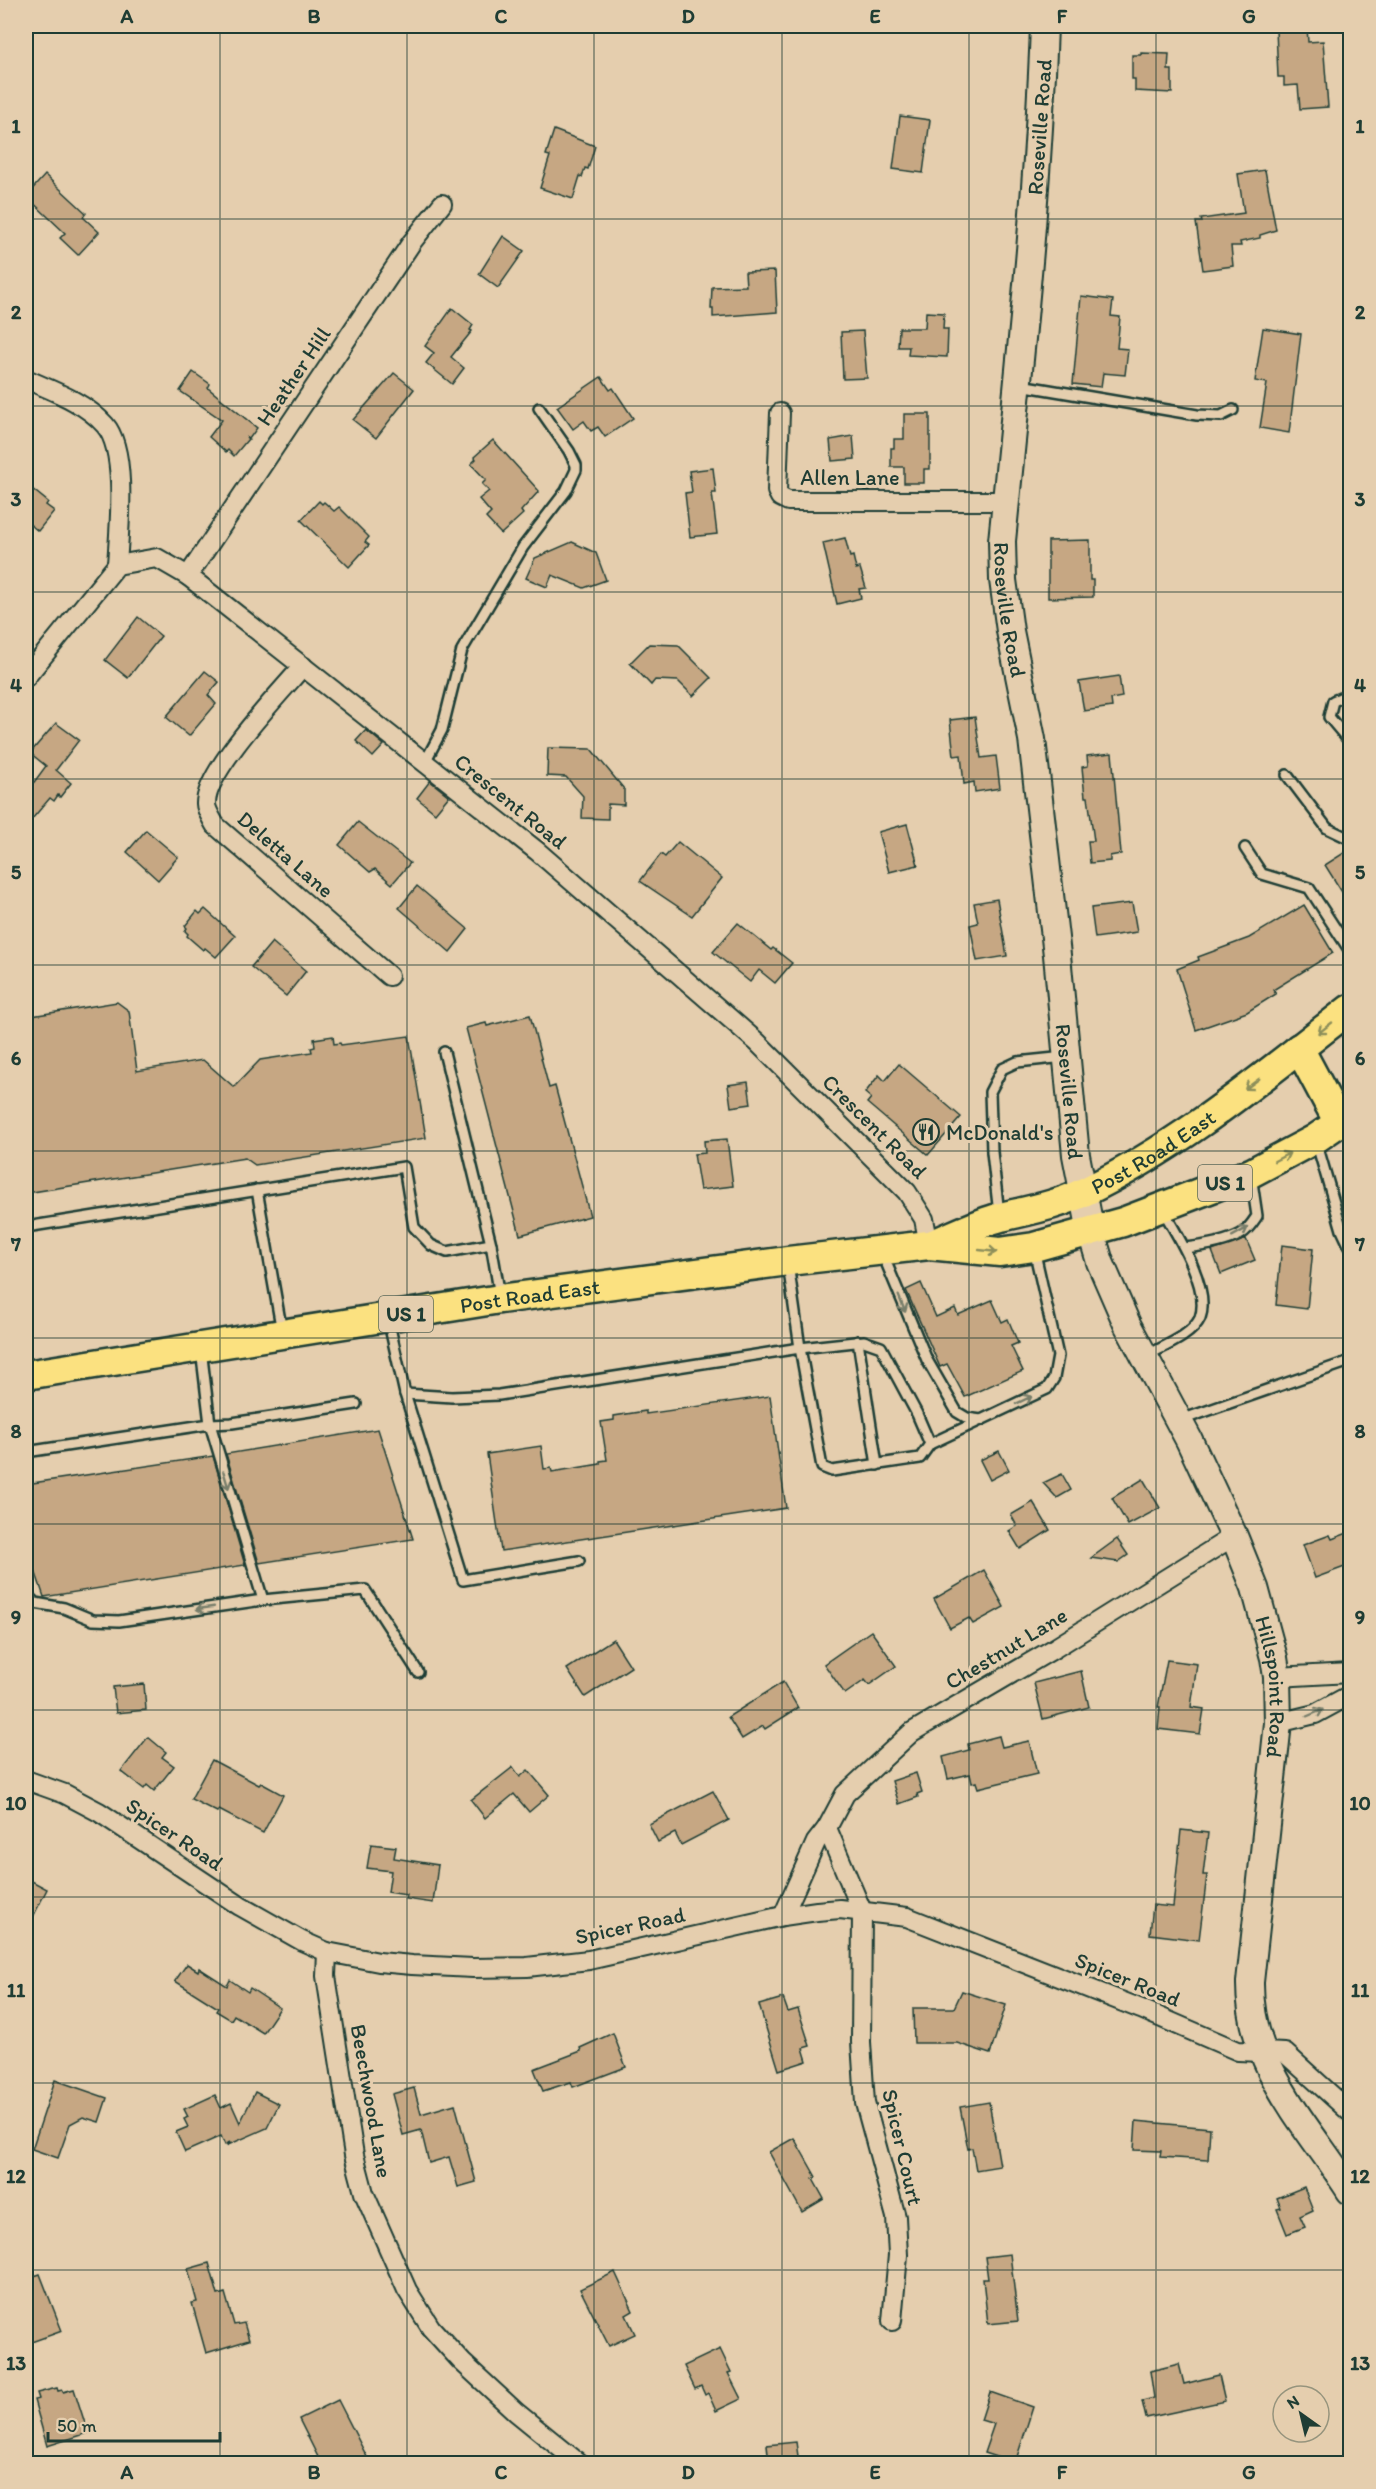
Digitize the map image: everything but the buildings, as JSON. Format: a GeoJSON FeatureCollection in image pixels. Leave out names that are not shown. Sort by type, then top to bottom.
{"type":"FeatureCollection","features":[{"type":"Feature","properties":{"kind":"main road","name":"Post Road East"},"geometry":{"type":"LineString","coordinates":[[929,1245],[999,1218],[1053,1205],[1112,1178],[1180,1135],[1350,1008]]}},
{"type":"Feature","properties":{"kind":"main road"},"geometry":{"type":"LineString","coordinates":[[1299,1048],[1345,1119]]}},
{"type":"Feature","properties":{"kind":"main road","name":"Post Road East"},"geometry":{"type":"LineString","coordinates":[[26,1375],[500,1299],[788,1261],[929,1245],[1000,1252],[1034,1247],[1091,1232],[1162,1209],[1251,1173],[1315,1139],[1345,1119]]}},
{"type":"Feature","properties":{"kind":"street","name":"Roseville Road"},"geometry":{"type":"LineString","coordinates":[[1044,26],[1041,122],[1002,540],[1003,580],[1010,631],[1032,739],[1057,955],[1073,1137],[1082,1193]]}},
{"type":"Feature","properties":{"kind":"street","name":"Heather Hill"},"geometry":{"type":"LineString","coordinates":[[188,576],[412,242],[442,204]]}},
{"type":"Feature","properties":{"kind":"street"},"geometry":{"type":"LineString","coordinates":[[26,379],[81,404],[106,425],[117,447],[121,500],[117,565],[26,676]]}},
{"type":"Feature","properties":{"kind":"street","name":"Allen Lane"},"geometry":{"type":"LineString","coordinates":[[780,413],[777,491],[780,498],[788,501],[1006,501]]}},
{"type":"Feature","properties":{"kind":"street","name":"Crescent Road"},"geometry":{"type":"LineString","coordinates":[[117,565],[157,558],[188,576],[537,851],[757,1042],[907,1192],[924,1219],[929,1245]]}},
{"type":"Feature","properties":{"kind":"street","name":"Deletta Lane"},"geometry":{"type":"LineString","coordinates":[[303,666],[223,763],[210,785],[206,805],[215,825],[389,976]]}},
{"type":"Feature","properties":{"kind":"street","name":"Hillspoint Road"},"geometry":{"type":"LineString","coordinates":[[1082,1193],[1100,1262],[1144,1357],[1179,1421],[1234,1536],[1263,1616],[1277,1677],[1278,1723],[1250,1983],[1251,2014],[1264,2053],[1288,2103],[1350,2191]]}},
{"type":"Feature","properties":{"kind":"street","name":"Chestnut Lane"},"geometry":{"type":"LineString","coordinates":[[783,1916],[816,1842],[827,1828],[845,1794],[912,1732],[1054,1648],[1234,1536]]}},
{"type":"Feature","properties":{"kind":"street"},"geometry":{"type":"LineString","coordinates":[[1277,1677],[1350,1673]]}},
{"type":"Feature","properties":{"kind":"street"},"geometry":{"type":"LineString","coordinates":[[1278,1723],[1315,1714],[1350,1695]]}},
{"type":"Feature","properties":{"kind":"street","name":"Spicer Road"},"geometry":{"type":"LineString","coordinates":[[26,1780],[83,1802],[240,1906],[302,1941],[327,1952],[379,1962],[412,1965],[473,1968],[527,1967],[589,1960],[783,1916],[840,1909],[908,1917],[1141,2009],[1238,2051],[1285,2054],[1350,2112]]}},
{"type":"Feature","properties":{"kind":"street"},"geometry":{"type":"LineString","coordinates":[[827,1828],[862,1911]]}},
{"type":"Feature","properties":{"kind":"street","name":"Spicer Court"},"geometry":{"type":"LineString","coordinates":[[862,1911],[861,2042],[865,2103],[896,2217],[898,2255],[892,2321]]}},
{"type":"Feature","properties":{"kind":"street","name":"Beechwood Lane"},"geometry":{"type":"LineString","coordinates":[[327,1952],[326,1976],[354,2156],[364,2193],[407,2290],[431,2328],[462,2362],[516,2412],[580,2463]]}},
{"type":"Feature","properties":{"kind":"lane"},"geometry":{"type":"LineString","coordinates":[[1018,384],[1197,415],[1221,416],[1233,410]]}},
{"type":"Feature","properties":{"kind":"lane"},"geometry":{"type":"LineString","coordinates":[[425,762],[442,730],[462,650],[523,547],[566,491],[576,470],[569,451],[539,408]]}},
{"type":"Feature","properties":{"kind":"lane"},"geometry":{"type":"LineString","coordinates":[[1350,694],[1333,701],[1329,717],[1350,742]]}},
{"type":"Feature","properties":{"kind":"lane"},"geometry":{"type":"LineString","coordinates":[[1287,775],[1327,828],[1350,839]]}},
{"type":"Feature","properties":{"kind":"lane"},"geometry":{"type":"LineString","coordinates":[[1245,848],[1262,874],[1309,888],[1350,951]]}},
{"type":"Feature","properties":{"kind":"lane"},"geometry":{"type":"LineString","coordinates":[[444,1052],[491,1244],[500,1299]]}},
{"type":"Feature","properties":{"kind":"lane"},"geometry":{"type":"LineString","coordinates":[[999,1218],[992,1152],[990,1092],[1002,1069],[1017,1062],[1065,1057]]}},
{"type":"Feature","properties":{"kind":"lane"},"geometry":{"type":"LineString","coordinates":[[1315,1139],[1342,1230],[1350,1247]]}},
{"type":"Feature","properties":{"kind":"lane"},"geometry":{"type":"LineString","coordinates":[[26,1227],[404,1167],[414,1227],[432,1245],[447,1252],[491,1244]]}},
{"type":"Feature","properties":{"kind":"lane"},"geometry":{"type":"LineString","coordinates":[[1185,1248],[1203,1246],[1242,1234],[1249,1227],[1257,1216],[1251,1173]]}},
{"type":"Feature","properties":{"kind":"lane"},"geometry":{"type":"LineString","coordinates":[[257,1190],[282,1333]]}},
{"type":"Feature","properties":{"kind":"lane"},"geometry":{"type":"LineString","coordinates":[[1144,1357],[1189,1331],[1200,1318],[1202,1295],[1185,1248],[1162,1209]]}},
{"type":"Feature","properties":{"kind":"lane"},"geometry":{"type":"LineString","coordinates":[[788,1261],[800,1348],[822,1467],[832,1471],[920,1458],[930,1444],[1047,1389],[1054,1378],[1058,1356],[1034,1247]]}},
{"type":"Feature","properties":{"kind":"lane"},"geometry":{"type":"LineString","coordinates":[[881,1250],[927,1360],[957,1412],[967,1418],[981,1420]]}},
{"type":"Feature","properties":{"kind":"lane"},"geometry":{"type":"LineString","coordinates":[[388,1317],[405,1394],[462,1580],[579,1561]]}},
{"type":"Feature","properties":{"kind":"lane"},"geometry":{"type":"LineString","coordinates":[[858,1341],[877,1465]]}},
{"type":"Feature","properties":{"kind":"lane"},"geometry":{"type":"LineString","coordinates":[[405,1394],[452,1397],[499,1395],[800,1348],[864,1341],[881,1347],[917,1414],[930,1444]]}},
{"type":"Feature","properties":{"kind":"lane"},"geometry":{"type":"LineString","coordinates":[[201,1346],[210,1424],[262,1600]]}},
{"type":"Feature","properties":{"kind":"lane"},"geometry":{"type":"LineString","coordinates":[[1179,1421],[1350,1360]]}},
{"type":"Feature","properties":{"kind":"lane"},"geometry":{"type":"LineString","coordinates":[[26,1452],[356,1404]]}},
{"type":"Feature","properties":{"kind":"lane"},"geometry":{"type":"LineString","coordinates":[[26,1593],[35,1603],[63,1608],[93,1620],[119,1621],[262,1600],[365,1590],[418,1672]]}},
{"type":"Feature","properties":{"kind":"place","name":"McDonald's"},"geometry":{"type":"Point","coordinates":[926,1132]}}]}
